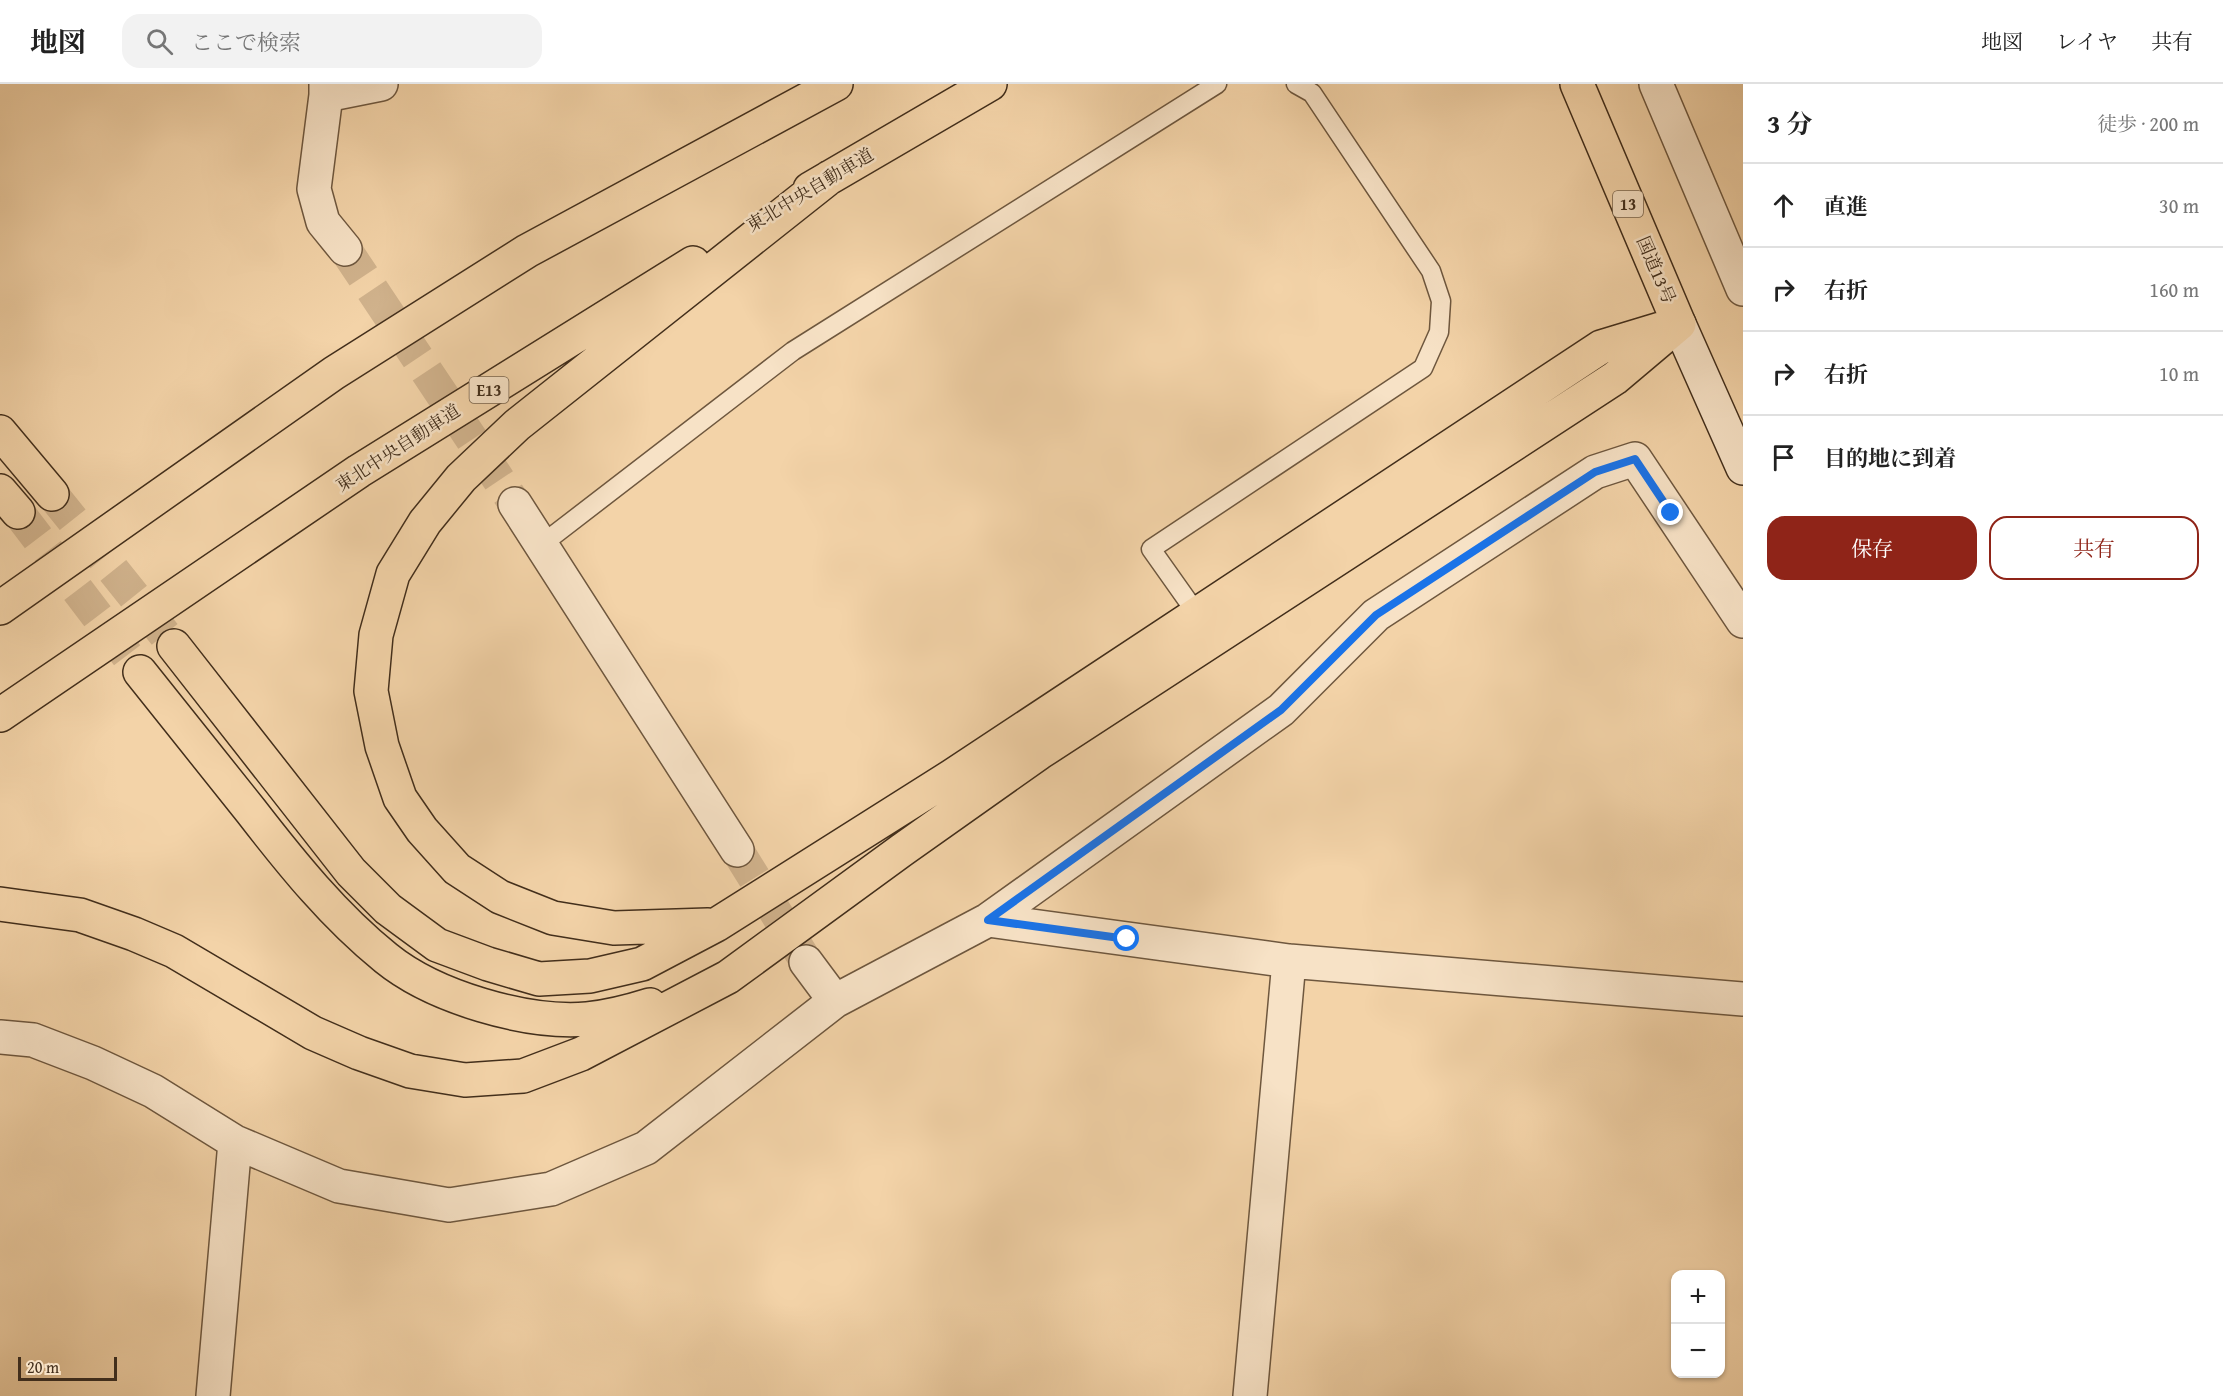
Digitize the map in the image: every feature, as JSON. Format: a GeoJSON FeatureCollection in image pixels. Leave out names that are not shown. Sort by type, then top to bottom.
{"type":"FeatureCollection","features":[{"type":"Feature","properties":{"kind":"highway"},"geometry":{"type":"LineString","coordinates":[[0,608],[334,373],[518,257],[836,84]]}},
{"type":"Feature","properties":{"kind":"highway","name":"東北中央自動車道"},"geometry":{"type":"LineString","coordinates":[[0,715],[359,471],[830,177],[990,84]]}},
{"type":"Feature","properties":{"kind":"highway","name":"国道13号"},"geometry":{"type":"LineString","coordinates":[[1577,84],[1679,324]]}},
{"type":"Feature","properties":{"kind":"highway"},"geometry":{"type":"LineString","coordinates":[[716,925],[614,928],[553,918],[501,897],[457,870],[422,830],[400,798],[382,746],[371,691],[376,635],[393,574],[425,522],[461,478],[517,425],[830,177]]}},
{"type":"Feature","properties":{"kind":"highway"},"geometry":{"type":"LineString","coordinates":[[174,646],[351,872],[388,909],[437,945],[488,964],[539,979],[590,976],[642,964],[716,925],[942,782],[1601,346],[1679,324]]}},
{"type":"Feature","properties":{"kind":"highway"},"geometry":{"type":"LineString","coordinates":[[0,904],[80,915],[134,934],[174,951],[313,1033],[359,1053],[410,1071],[465,1080],[523,1076],[581,1054],[728,977],[1039,753],[1615,378],[1679,324]]}},
{"type":"Feature","properties":{"kind":"highway"},"geometry":{"type":"LineString","coordinates":[[0,432],[52,494]]}},
{"type":"Feature","properties":{"kind":"highway"},"geometry":{"type":"LineString","coordinates":[[140,672],[305,879],[349,926],[388,960],[440,991],[476,1004],[528,1016],[588,1019],[647,1006],[728,977]]}},
{"type":"Feature","properties":{"kind":"street"},"geometry":{"type":"LineString","coordinates":[[345,249],[323,222],[314,189],[326,90],[381,84]]}},
{"type":"Feature","properties":{"kind":"street"},"geometry":{"type":"LineString","coordinates":[[1656,84],[1743,289]]}},
{"type":"Feature","properties":{"kind":"street"},"geometry":{"type":"LineString","coordinates":[[1679,324],[1743,468]]}},
{"type":"Feature","properties":{"kind":"street"},"geometry":{"type":"LineString","coordinates":[[0,1037],[33,1040],[93,1063],[153,1091],[235,1142],[339,1186],[449,1205],[551,1189],[646,1148],[835,1001],[988,920],[1281,710],[1376,615],[1595,472],[1635,459],[1743,621]]}},
{"type":"Feature","properties":{"kind":"street"},"geometry":{"type":"LineString","coordinates":[[515,504],[737,850]]}},
{"type":"Feature","properties":{"kind":"street"},"geometry":{"type":"LineString","coordinates":[[988,920],[1289,961],[1743,999]]}},
{"type":"Feature","properties":{"kind":"street"},"geometry":{"type":"LineString","coordinates":[[1250,1396],[1289,961]]}},
{"type":"Feature","properties":{"kind":"street"},"geometry":{"type":"LineString","coordinates":[[806,962],[835,1001]]}},
{"type":"Feature","properties":{"kind":"street"},"geometry":{"type":"LineString","coordinates":[[213,1396],[235,1142]]}},
{"type":"Feature","properties":{"kind":"lane"},"geometry":{"type":"LineString","coordinates":[[541,545],[793,351],[1217,84]]}},
{"type":"Feature","properties":{"kind":"lane"},"geometry":{"type":"LineString","coordinates":[[1197,614],[1151,549],[1423,368],[1439,332],[1441,301],[1431,271],[1312,93],[1296,84]]}},
{"type":"Feature","properties":{"kind":"tunnel"},"geometry":{"type":"LineString","coordinates":[[345,249],[515,504]]}},
{"type":"Feature","properties":{"kind":"tunnel"},"geometry":{"type":"LineString","coordinates":[[52,494],[174,646]]}},
{"type":"Feature","properties":{"kind":"tunnel"},"geometry":{"type":"LineString","coordinates":[[18,512],[140,672]]}},
{"type":"Feature","properties":{"kind":"tunnel"},"geometry":{"type":"LineString","coordinates":[[737,850],[804,958]]}},
{"type":"Feature","properties":{"kind":"route"},"geometry":{"type":"LineString","coordinates":[[1127,939],[988,920],[1281,710],[1376,615],[1595,472],[1635,459],[1671,513]]}}]}
